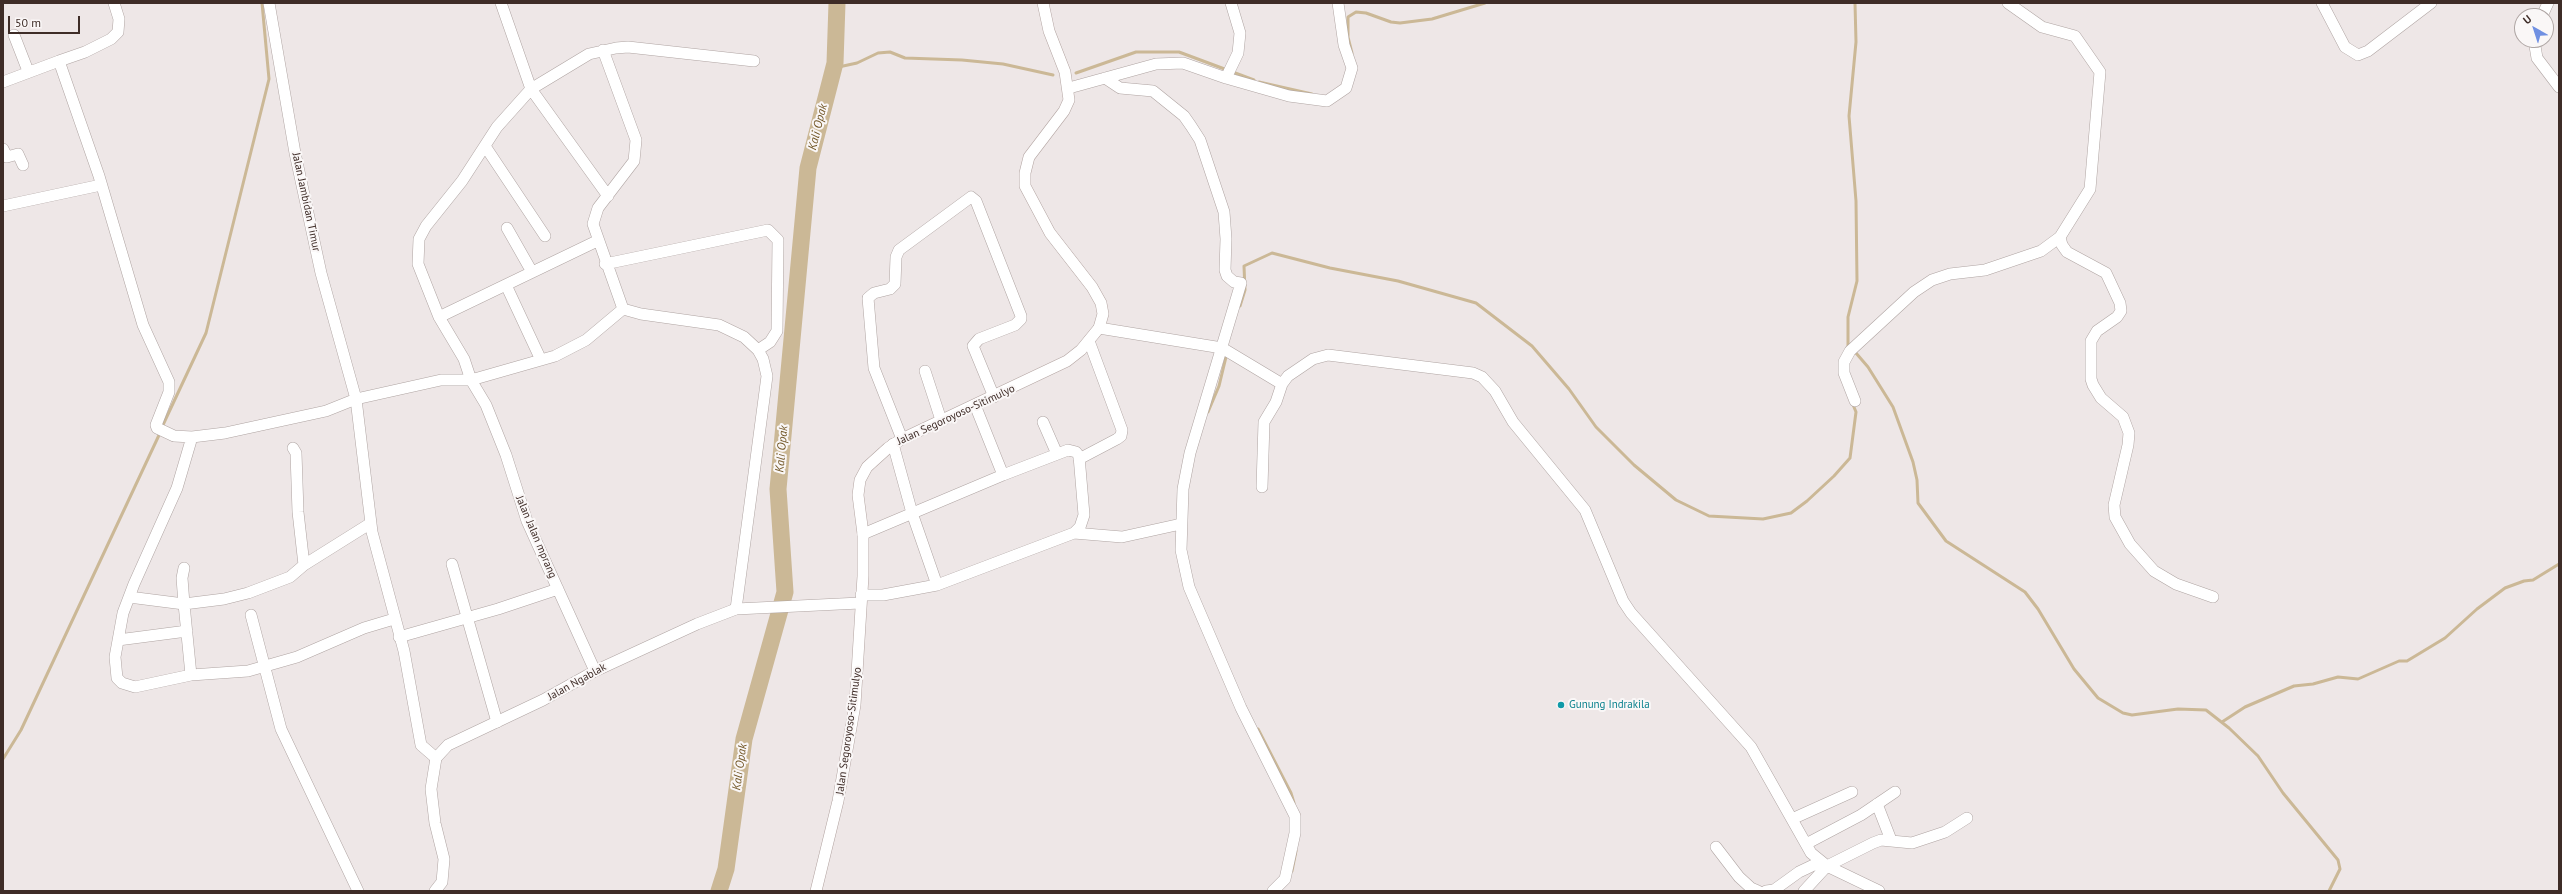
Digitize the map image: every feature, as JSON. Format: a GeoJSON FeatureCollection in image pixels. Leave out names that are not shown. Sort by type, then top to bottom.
{"type":"FeatureCollection","features":[{"type":"Feature","properties":{"kind":"street"},"geometry":{"type":"LineString","coordinates":[[3,82],[28,71],[85,52],[111,39],[118,32],[119,19],[114,3]]}},
{"type":"Feature","properties":{"kind":"street","name":"Jalan Jambidan Timur"},"geometry":{"type":"LineString","coordinates":[[268,3],[295,153],[321,273],[356,399],[371,523],[394,618],[405,656],[421,745],[436,758]]}},
{"type":"Feature","properties":{"kind":"street"},"geometry":{"type":"LineString","coordinates":[[501,3],[531,89],[608,196]]}},
{"type":"Feature","properties":{"kind":"street"},"geometry":{"type":"LineString","coordinates":[[1043,3],[1049,31],[1069,88],[1069,100],[1064,112],[1029,157],[1025,173],[1025,186],[1050,234],[1092,287],[1101,303],[1103,314],[1099,328],[1222,348],[1282,384]]}},
{"type":"Feature","properties":{"kind":"street"},"geometry":{"type":"LineString","coordinates":[[1229,73],[1238,53],[1240,33],[1231,3]]}},
{"type":"Feature","properties":{"kind":"street"},"geometry":{"type":"LineString","coordinates":[[1069,88],[1169,62],[1183,63],[1229,73],[1315,101],[1327,101],[1337,96],[1346,88],[1352,68],[1344,45],[1338,3]]}},
{"type":"Feature","properties":{"kind":"street"},"geometry":{"type":"LineString","coordinates":[[1855,401],[1844,373],[1844,362],[1850,351],[1914,292],[1932,280],[1950,274],[1984,270],[2041,252],[2060,237],[2090,189],[2100,72],[2075,36],[2042,27],[2008,3]]}},
{"type":"Feature","properties":{"kind":"street"},"geometry":{"type":"LineString","coordinates":[[2322,3],[2345,47],[2358,55],[2368,51],[2430,3]]}},
{"type":"Feature","properties":{"kind":"street"},"geometry":{"type":"LineString","coordinates":[[14,35],[28,71]]}},
{"type":"Feature","properties":{"kind":"street","name":"Jalan Jalan mprang"},"geometry":{"type":"LineString","coordinates":[[595,671],[527,521],[497,432],[471,380],[464,358],[439,317],[418,264],[419,239],[510,110],[531,89],[589,54],[603,50],[628,47],[754,61]]}},
{"type":"Feature","properties":{"kind":"street"},"geometry":{"type":"LineString","coordinates":[[2535,48],[2537,58],[2559,87]]}},
{"type":"Feature","properties":{"kind":"street"},"geometry":{"type":"LineString","coordinates":[[603,50],[636,140],[637,151],[630,169],[594,216],[593,224],[597,240],[622,309]]}},
{"type":"Feature","properties":{"kind":"street"},"geometry":{"type":"LineString","coordinates":[[58,61],[85,132],[143,325],[169,382],[169,392],[156,425],[159,430],[174,436],[192,436],[273,423],[326,411],[356,399],[441,380],[461,378],[471,380],[542,360],[572,349],[622,309],[719,324],[744,337],[758,350],[765,366],[767,376],[736,609]]}},
{"type":"Feature","properties":{"kind":"street"},"geometry":{"type":"LineString","coordinates":[[1105,78],[1120,88],[1140,89],[1158,95],[1184,116],[1200,140],[1224,212],[1226,239],[1225,270],[1227,276],[1234,282],[1241,283],[1190,453],[1183,489],[1181,550],[1189,587],[1241,708],[1295,816],[1295,833],[1285,879],[1273,891]]}},
{"type":"Feature","properties":{"kind":"street"},"geometry":{"type":"LineString","coordinates":[[484,146],[545,236]]}},
{"type":"Feature","properties":{"kind":"street"},"geometry":{"type":"LineString","coordinates":[[3,149],[7,157],[18,154],[23,165]]}},
{"type":"Feature","properties":{"kind":"street"},"geometry":{"type":"LineString","coordinates":[[3,206],[101,186]]}},
{"type":"Feature","properties":{"kind":"street"},"geometry":{"type":"LineString","coordinates":[[937,585],[912,513],[898,442],[874,368],[868,298],[874,293],[890,289],[895,284],[896,257],[899,250],[971,197],[976,201],[1021,316],[1021,319],[1015,325],[980,339],[973,346],[994,397]]}},
{"type":"Feature","properties":{"kind":"street"},"geometry":{"type":"LineString","coordinates":[[507,228],[532,272]]}},
{"type":"Feature","properties":{"kind":"street"},"geometry":{"type":"LineString","coordinates":[[606,264],[768,230],[778,240],[777,331],[770,342],[758,350]]}},
{"type":"Feature","properties":{"kind":"street"},"geometry":{"type":"LineString","coordinates":[[2060,237],[2062,245],[2067,252],[2106,273],[2120,303],[2121,311],[2117,317],[2094,335],[2091,349],[2090,379],[2102,398],[2122,417],[2129,433],[2128,445],[2114,505],[2115,516],[2130,544],[2154,571],[2176,584],[2213,597]]}},
{"type":"Feature","properties":{"kind":"street"},"geometry":{"type":"LineString","coordinates":[[439,317],[597,240]]}},
{"type":"Feature","properties":{"kind":"street"},"geometry":{"type":"LineString","coordinates":[[506,285],[542,360]]}},
{"type":"Feature","properties":{"kind":"street","name":"Jalan Segoroyoso-Sitimulyo"},"geometry":{"type":"LineString","coordinates":[[816,891],[838,801],[855,705],[859,656],[863,534],[858,495],[860,480],[866,467],[898,442],[1066,361],[1088,341],[1099,328]]}},
{"type":"Feature","properties":{"kind":"street"},"geometry":{"type":"LineString","coordinates":[[1079,459],[1117,439],[1121,436],[1122,430],[1088,341]]}},
{"type":"Feature","properties":{"kind":"street"},"geometry":{"type":"LineString","coordinates":[[1262,487],[1264,422],[1276,402],[1282,384],[1288,376],[1313,359],[1328,355],[1472,373],[1482,377],[1495,391],[1513,422],[1585,510],[1623,601],[1631,613],[1751,747],[1806,844],[1823,864],[1879,891]]}},
{"type":"Feature","properties":{"kind":"street"},"geometry":{"type":"LineString","coordinates":[[925,371],[941,420]]}},
{"type":"Feature","properties":{"kind":"street"},"geometry":{"type":"LineString","coordinates":[[975,405],[1003,475]]}},
{"type":"Feature","properties":{"kind":"street"},"geometry":{"type":"LineString","coordinates":[[1043,422],[1057,454]]}},
{"type":"Feature","properties":{"kind":"street"},"geometry":{"type":"LineString","coordinates":[[192,436],[177,488],[129,597],[118,640],[115,668],[122,683],[135,687],[191,675],[248,671],[297,657],[364,628],[394,618]]}},
{"type":"Feature","properties":{"kind":"street"},"geometry":{"type":"LineString","coordinates":[[293,448],[296,453],[298,512],[304,565]]}},
{"type":"Feature","properties":{"kind":"street"},"geometry":{"type":"LineString","coordinates":[[863,534],[1003,475],[1057,454],[1072,450],[1076,452],[1079,459],[1084,514],[1080,527],[1074,532]]}},
{"type":"Feature","properties":{"kind":"street"},"geometry":{"type":"LineString","coordinates":[[129,597],[184,604],[224,599],[256,590],[290,578],[304,565],[371,523]]}},
{"type":"Feature","properties":{"kind":"street"},"geometry":{"type":"LineString","coordinates":[[1074,532],[1122,537],[1181,524]]}},
{"type":"Feature","properties":{"kind":"street","name":"Jalan Ngablak"},"geometry":{"type":"LineString","coordinates":[[436,758],[440,752],[457,739],[543,700],[595,671],[697,624],[736,609],[813,606],[937,585],[1074,532]]}},
{"type":"Feature","properties":{"kind":"street"},"geometry":{"type":"LineString","coordinates":[[452,564],[469,616],[497,722]]}},
{"type":"Feature","properties":{"kind":"street"},"geometry":{"type":"LineString","coordinates":[[184,568],[182,578],[191,675]]}},
{"type":"Feature","properties":{"kind":"street"},"geometry":{"type":"LineString","coordinates":[[399,637],[498,609],[558,589]]}},
{"type":"Feature","properties":{"kind":"street"},"geometry":{"type":"LineString","coordinates":[[251,615],[263,667],[283,734],[358,891]]}},
{"type":"Feature","properties":{"kind":"street"},"geometry":{"type":"LineString","coordinates":[[118,640],[187,631]]}},
{"type":"Feature","properties":{"kind":"street"},"geometry":{"type":"LineString","coordinates":[[436,758],[433,771],[432,803],[444,859],[441,888]]}},
{"type":"Feature","properties":{"kind":"street"},"geometry":{"type":"LineString","coordinates":[[1792,819],[1852,792]]}},
{"type":"Feature","properties":{"kind":"street"},"geometry":{"type":"LineString","coordinates":[[1806,844],[1841,826],[1895,792]]}},
{"type":"Feature","properties":{"kind":"street"},"geometry":{"type":"LineString","coordinates":[[1877,804],[1891,840]]}},
{"type":"Feature","properties":{"kind":"street"},"geometry":{"type":"LineString","coordinates":[[1766,891],[1774,890],[1799,872],[1823,864],[1877,841],[1891,840],[1912,843],[1945,832],[1966,818]]}},
{"type":"Feature","properties":{"kind":"street"},"geometry":{"type":"LineString","coordinates":[[1716,847],[1739,877],[1751,888],[1758,891]]}},
{"type":"Feature","properties":{"kind":"street"},"geometry":{"type":"LineString","coordinates":[[1804,891],[1823,864]]}},
{"type":"Feature","properties":{"kind":"waterway"},"geometry":{"type":"LineString","coordinates":[[162,427],[206,333],[269,79],[262,3]]}},
{"type":"Feature","properties":{"kind":"waterway","name":"Kali Opak"},"geometry":{"type":"LineString","coordinates":[[719,891],[726,869],[744,739],[785,592],[778,489],[808,168],[835,63],[837,3]]}},
{"type":"Feature","properties":{"kind":"waterway"},"geometry":{"type":"LineString","coordinates":[[1352,53],[1348,37],[1348,17],[1356,12],[1366,13],[1391,22],[1400,23],[1432,19],[1485,3]]}},
{"type":"Feature","properties":{"kind":"waterway"},"geometry":{"type":"LineString","coordinates":[[1848,347],[1848,317],[1857,281],[1856,201],[1849,116],[1856,42],[1855,3]]}},
{"type":"Feature","properties":{"kind":"waterway"},"geometry":{"type":"LineString","coordinates":[[834,68],[857,63],[878,53],[890,52],[905,58],[962,60],[1003,64],[1053,75]]}},
{"type":"Feature","properties":{"kind":"waterway"},"geometry":{"type":"LineString","coordinates":[[1076,73],[1136,52],[1179,52],[1254,80]]}},
{"type":"Feature","properties":{"kind":"waterway"},"geometry":{"type":"LineString","coordinates":[[1259,82],[1312,94]]}},
{"type":"Feature","properties":{"kind":"waterway"},"geometry":{"type":"LineString","coordinates":[[1240,306],[1245,290],[1244,266],[1272,253],[1330,268],[1398,281],[1476,303],[1532,346],[1569,389],[1596,427],[1634,465],[1676,500],[1709,516],[1763,519],[1791,513],[1807,501],[1834,476],[1850,458],[1856,412],[1852,402]]}},
{"type":"Feature","properties":{"kind":"waterway"},"geometry":{"type":"LineString","coordinates":[[1856,353],[1868,367],[1893,407],[1913,462],[1917,480],[1918,503],[1946,541],[2025,592],[2038,609],[2074,669],[2098,698],[2123,713],[2132,715],[2178,709],[2206,710],[2229,728],[2258,756],[2283,793],[2338,860],[2340,869],[2329,891]]}},
{"type":"Feature","properties":{"kind":"waterway"},"geometry":{"type":"LineString","coordinates":[[1208,412],[1219,386],[1226,357]]}},
{"type":"Feature","properties":{"kind":"waterway"},"geometry":{"type":"LineString","coordinates":[[3,759],[21,730],[160,433]]}},
{"type":"Feature","properties":{"kind":"waterway"},"geometry":{"type":"LineString","coordinates":[[2222,722],[2245,707],[2294,686],[2313,684],[2338,677],[2358,679],[2399,661],[2407,661],[2445,638],[2477,609],[2505,588],[2524,581],[2533,580],[2559,564]]}},
{"type":"Feature","properties":{"kind":"waterway"},"geometry":{"type":"LineString","coordinates":[[1258,729],[1291,793],[1294,803]]}},
{"type":"Feature","properties":{"kind":"waterway"},"geometry":{"type":"LineString","coordinates":[[1292,871],[1296,851]]}},
{"type":"Feature","properties":{"kind":"place","name":"Gunung Indrakila"},"geometry":{"type":"Point","coordinates":[1561,705]}}]}
